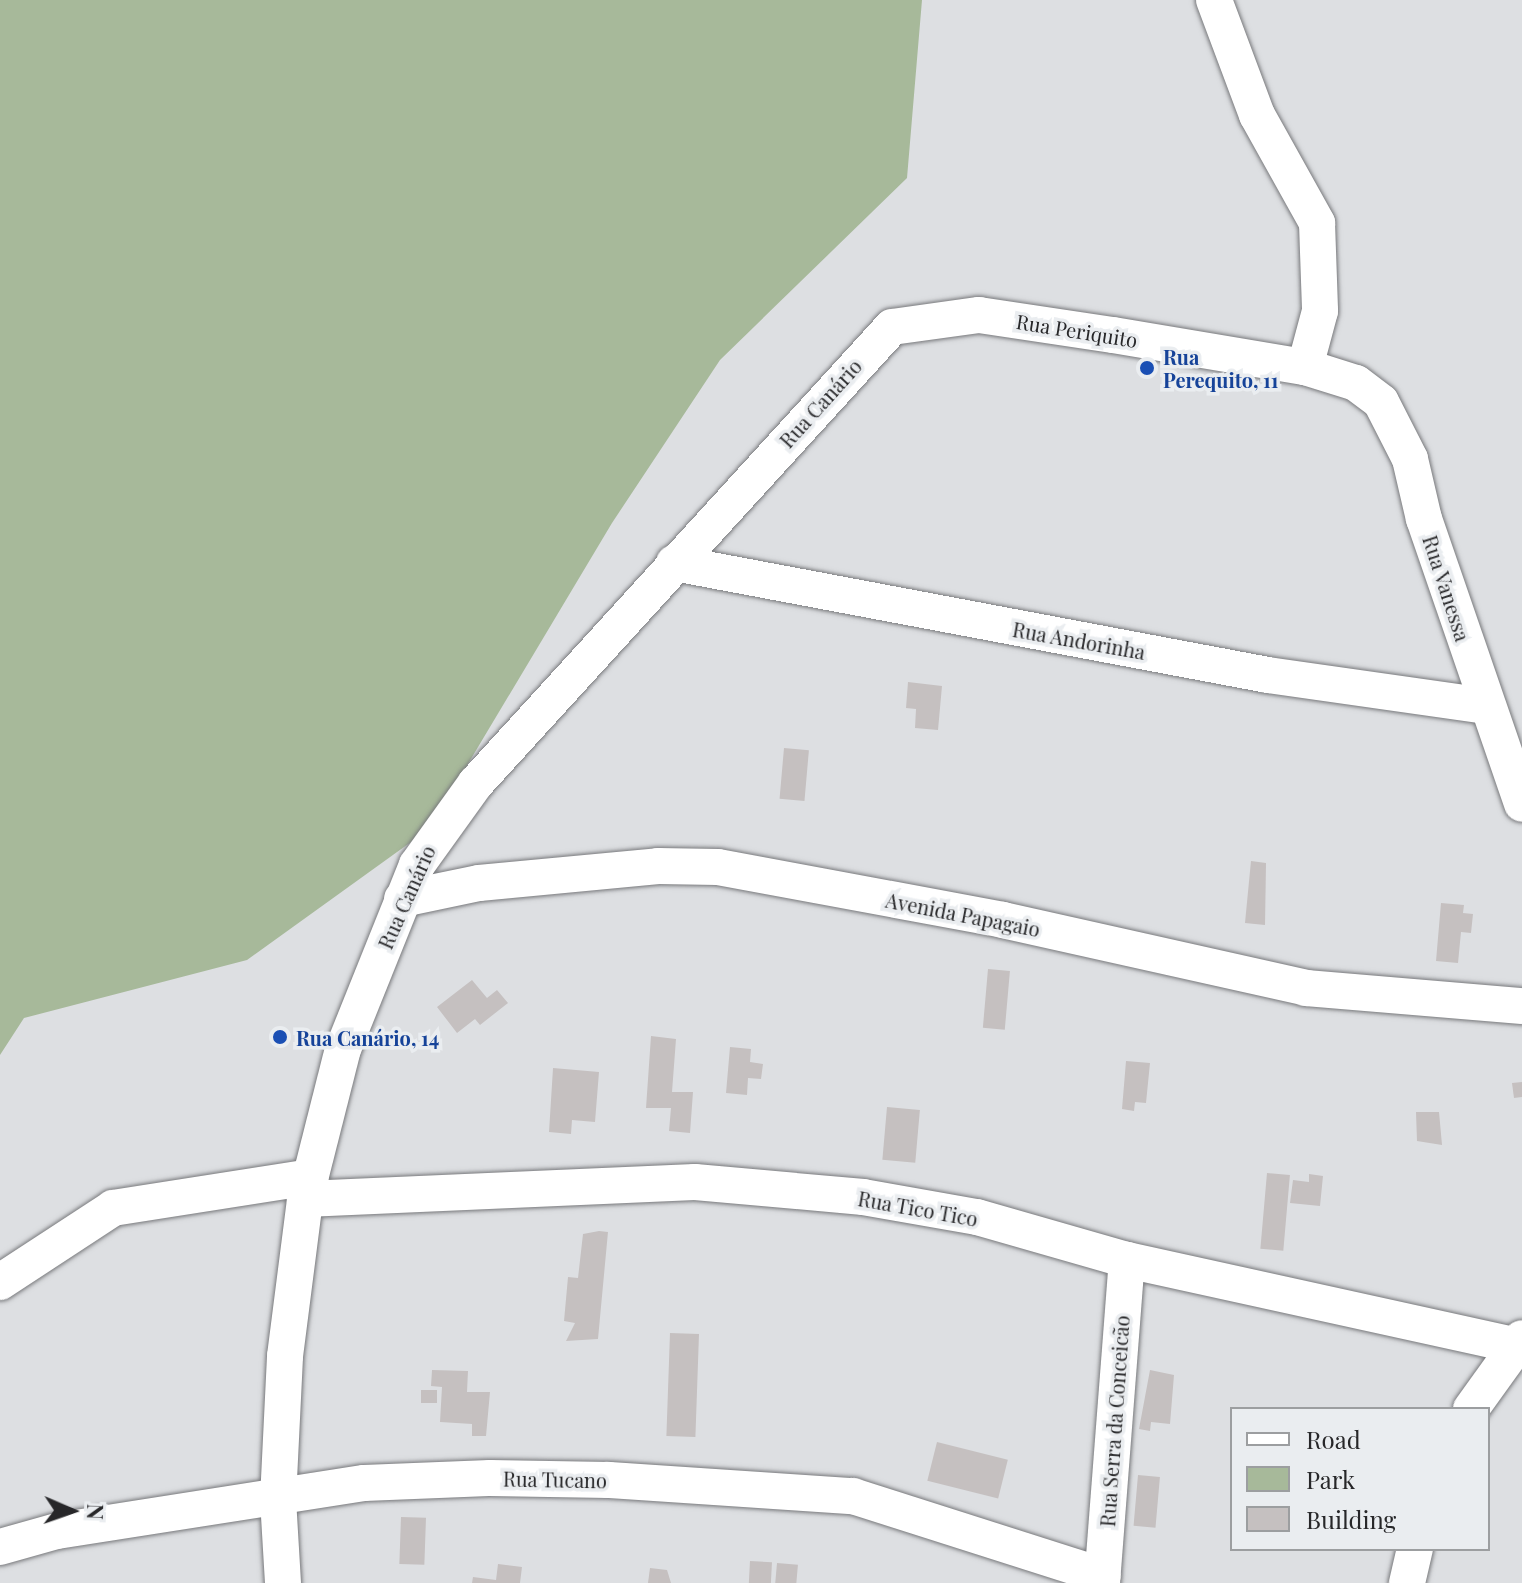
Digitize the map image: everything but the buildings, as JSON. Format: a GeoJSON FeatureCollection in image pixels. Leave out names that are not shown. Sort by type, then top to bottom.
{"type":"FeatureCollection","features":[{"type":"Feature","properties":{"kind":"street"},"geometry":{"type":"LineString","coordinates":[[1214,0],[1257,115],[1317,223],[1320,311],[1305,367]]}},
{"type":"Feature","properties":{"kind":"street","name":"Rua Periquito"},"geometry":{"type":"LineString","coordinates":[[892,327],[979,315],[1305,367],[1356,383]]}},
{"type":"Feature","properties":{"kind":"street","name":"Rua Canário"},"geometry":{"type":"LineString","coordinates":[[283,1583],[278,1500],[285,1356],[308,1188],[343,1049],[402,899],[435,835],[476,783],[892,327]]}},
{"type":"Feature","properties":{"kind":"street","name":"Rua Vanessa"},"geometry":{"type":"LineString","coordinates":[[1356,383],[1381,402],[1410,459],[1424,519],[1522,804]]}},
{"type":"Feature","properties":{"kind":"street","name":"Rua Andorinha"},"geometry":{"type":"LineString","coordinates":[[674,563],[1268,675],[1486,706]]}},
{"type":"Feature","properties":{"kind":"street","name":"Avenida Papagaio"},"geometry":{"type":"LineString","coordinates":[[402,899],[479,883],[658,866],[718,867],[1003,920],[1306,988],[1522,1006]]}},
{"type":"Feature","properties":{"kind":"street","name":"Rua Tico Tico"},"geometry":{"type":"LineString","coordinates":[[0,1282],[113,1208],[308,1188],[695,1182],[772,1186],[977,1217],[1127,1260],[1520,1342]]}},
{"type":"Feature","properties":{"kind":"street","name":"Rua Serra da Conceicão"},"geometry":{"type":"LineString","coordinates":[[1102,1579],[1127,1260]]}},
{"type":"Feature","properties":{"kind":"street"},"geometry":{"type":"LineString","coordinates":[[1472,1407],[1520,1342]]}},
{"type":"Feature","properties":{"kind":"street","name":"Rua Tucano"},"geometry":{"type":"LineString","coordinates":[[0,1547],[57,1531],[278,1500],[364,1483],[490,1478],[718,1484],[838,1494],[1102,1579]]}},
{"type":"Feature","properties":{"kind":"street"},"geometry":{"type":"LineString","coordinates":[[1407,1583],[1415,1551]]}},
{"type":"Feature","properties":{"kind":"green space"},"geometry":{"type":"Polygon","coordinates":[[[0,0],[922,0],[907,178],[720,360],[612,523],[429,829],[247,960],[24,1018],[0,1055],[0,0]]]}},
{"type":"Feature","properties":{"kind":"place","name":"Rua Perequito, 11"},"geometry":{"type":"Point","coordinates":[1147,368]}},
{"type":"Feature","properties":{"kind":"place","name":"Rua Canário, 14"},"geometry":{"type":"Point","coordinates":[280,1037]}}]}
